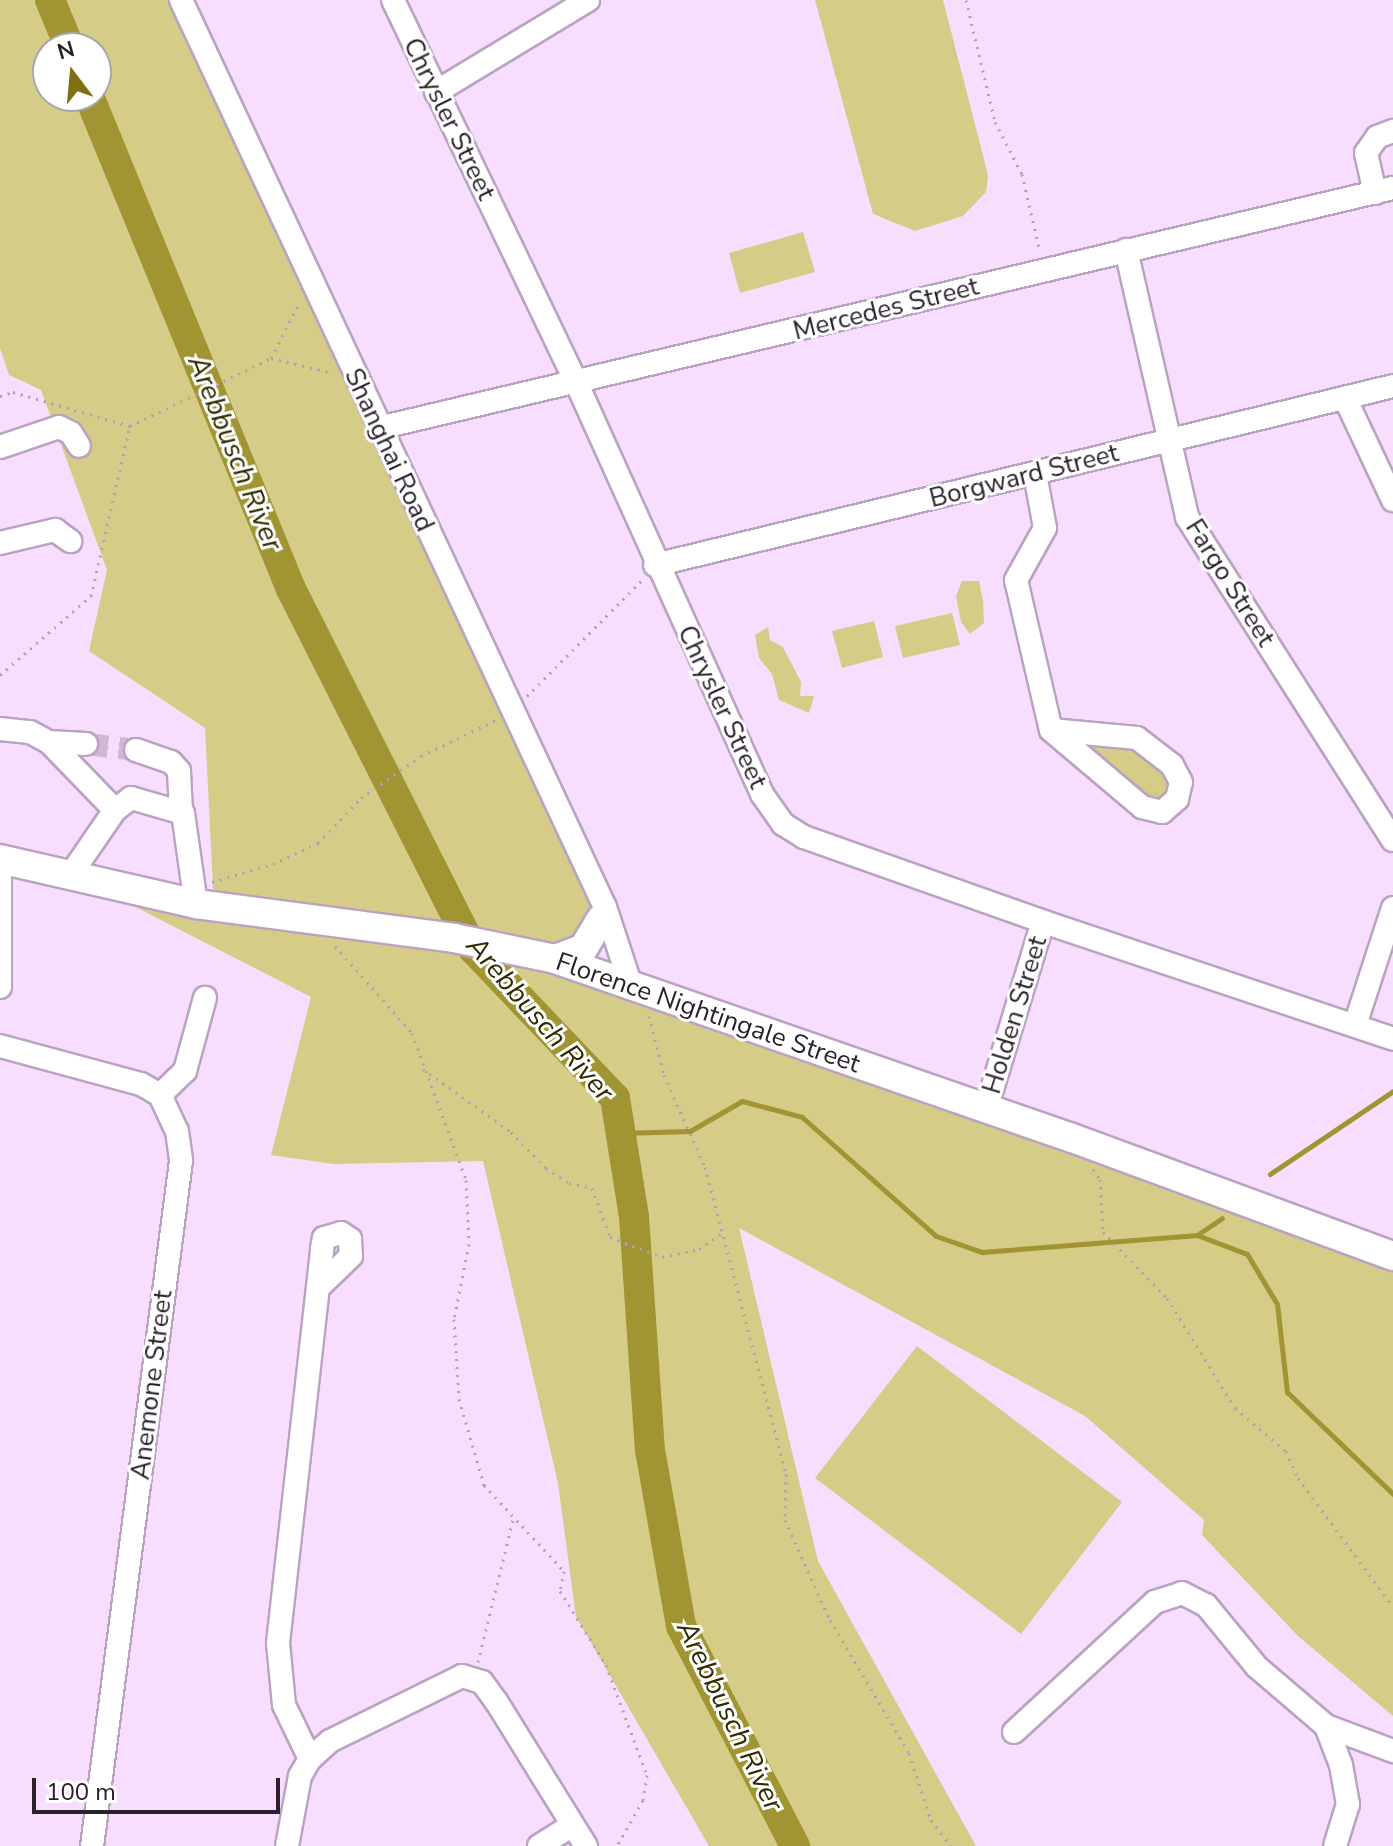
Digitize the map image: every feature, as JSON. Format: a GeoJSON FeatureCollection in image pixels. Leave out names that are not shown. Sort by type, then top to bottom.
{"type":"FeatureCollection","features":[{"type":"Feature","properties":{"kind":"main road","name":"Florence Nightingale Street"},"geometry":{"type":"LineString","coordinates":[[0,859],[319,920],[454,938],[555,959],[1072,1138],[1393,1256]]}},
{"type":"Feature","properties":{"kind":"main road"},"geometry":{"type":"LineString","coordinates":[[555,959],[583,949],[600,908]]}},
{"type":"Feature","properties":{"kind":"street","name":"Shanghai Road"},"geometry":{"type":"LineString","coordinates":[[181,0],[511,712],[600,908],[629,984]]}},
{"type":"Feature","properties":{"kind":"street","name":"Chrysler Street"},"geometry":{"type":"LineString","coordinates":[[393,0],[577,384],[655,565],[762,794],[783,824],[804,837],[1393,1039]]}},
{"type":"Feature","properties":{"kind":"street"},"geometry":{"type":"LineString","coordinates":[[436,92],[588,0]]}},
{"type":"Feature","properties":{"kind":"street"},"geometry":{"type":"LineString","coordinates":[[1384,190],[1366,153],[1377,137],[1393,131]]}},
{"type":"Feature","properties":{"kind":"street","name":"Mercedes Street"},"geometry":{"type":"LineString","coordinates":[[379,428],[577,384],[1384,190]]}},
{"type":"Feature","properties":{"kind":"street","name":"Fargo Street"},"geometry":{"type":"LineString","coordinates":[[1126,250],[1187,517],[1393,840]]}},
{"type":"Feature","properties":{"kind":"street","name":"Borgward Street"},"geometry":{"type":"LineString","coordinates":[[655,565],[1393,386]]}},
{"type":"Feature","properties":{"kind":"street"},"geometry":{"type":"LineString","coordinates":[[1345,398],[1393,500]]}},
{"type":"Feature","properties":{"kind":"street"},"geometry":{"type":"LineString","coordinates":[[0,447],[59,427],[71,433],[79,446]]}},
{"type":"Feature","properties":{"kind":"street"},"geometry":{"type":"LineString","coordinates":[[1035,474],[1045,528],[1016,580],[1051,730],[1142,807],[1162,812],[1177,799],[1181,782],[1172,765],[1137,738],[1051,730]]}},
{"type":"Feature","properties":{"kind":"street"},"geometry":{"type":"LineString","coordinates":[[0,543],[55,530],[70,541]]}},
{"type":"Feature","properties":{"kind":"street"},"geometry":{"type":"LineString","coordinates":[[0,729],[30,732],[49,742],[115,810]]}},
{"type":"Feature","properties":{"kind":"street"},"geometry":{"type":"LineString","coordinates":[[49,742],[86,744]]}},
{"type":"Feature","properties":{"kind":"street"},"geometry":{"type":"LineString","coordinates":[[136,750],[171,762],[179,771],[181,812],[194,895]]}},
{"type":"Feature","properties":{"kind":"street"},"geometry":{"type":"LineString","coordinates":[[71,874],[115,810],[131,798],[181,812]]}},
{"type":"Feature","properties":{"kind":"street"},"geometry":{"type":"LineString","coordinates":[[0,859],[0,987]]}},
{"type":"Feature","properties":{"kind":"street"},"geometry":{"type":"LineString","coordinates":[[1355,1025],[1393,908]]}},
{"type":"Feature","properties":{"kind":"street","name":"Holden Street"},"geometry":{"type":"LineString","coordinates":[[986,1109],[1043,921]]}},
{"type":"Feature","properties":{"kind":"street"},"geometry":{"type":"LineString","coordinates":[[0,1046],[141,1084],[160,1095],[185,1071],[205,998]]}},
{"type":"Feature","properties":{"kind":"street","name":"Anemone Street"},"geometry":{"type":"LineString","coordinates":[[92,1846],[181,1161],[177,1131],[160,1095]]}},
{"type":"Feature","properties":{"kind":"street"},"geometry":{"type":"LineString","coordinates":[[310,1759],[284,1705],[278,1643],[320,1286]]}},
{"type":"Feature","properties":{"kind":"street"},"geometry":{"type":"LineString","coordinates":[[1014,1732],[1155,1602],[1182,1593],[1206,1605],[1257,1667],[1326,1726],[1393,1751]]}},
{"type":"Feature","properties":{"kind":"street"},"geometry":{"type":"LineString","coordinates":[[287,1846],[300,1776],[310,1759],[330,1741],[449,1678],[474,1677],[514,1726],[586,1846]]}},
{"type":"Feature","properties":{"kind":"street"},"geometry":{"type":"LineString","coordinates":[[1326,1726],[1341,1765],[1348,1804],[1335,1846]]}},
{"type":"Feature","properties":{"kind":"street"},"geometry":{"type":"LineString","coordinates":[[539,1846],[572,1825]]}},
{"type":"Feature","properties":{"kind":"path"},"geometry":{"type":"LineString","coordinates":[[966,0],[995,122],[1022,174],[1044,270]]}},
{"type":"Feature","properties":{"kind":"path"},"geometry":{"type":"LineString","coordinates":[[0,675],[91,596],[130,426],[271,358],[310,280]]}},
{"type":"Feature","properties":{"kind":"path"},"geometry":{"type":"LineString","coordinates":[[271,358],[356,379]]}},
{"type":"Feature","properties":{"kind":"path"},"geometry":{"type":"LineString","coordinates":[[194,895],[318,843],[361,798],[421,756],[511,712],[655,565]]}},
{"type":"Feature","properties":{"kind":"path"},"geometry":{"type":"LineString","coordinates":[[319,920],[337,948],[412,1033],[466,1180],[471,1210],[454,1319],[459,1399],[484,1485],[564,1571],[560,1591],[606,1665],[647,1775],[643,1800],[617,1846]]}},
{"type":"Feature","properties":{"kind":"path"},"geometry":{"type":"LineString","coordinates":[[629,984],[664,1075],[705,1167],[786,1474],[785,1520],[830,1620],[909,1753],[931,1820],[951,1846]]}},
{"type":"Feature","properties":{"kind":"path"},"geometry":{"type":"LineString","coordinates":[[423,1069],[511,1132],[546,1168],[569,1183],[592,1188],[610,1237],[662,1257],[699,1249],[721,1234]]}},
{"type":"Feature","properties":{"kind":"path"},"geometry":{"type":"LineString","coordinates":[[1072,1138],[1100,1179],[1103,1232],[1167,1298],[1235,1408],[1286,1451],[1298,1478],[1393,1607]]}},
{"type":"Feature","properties":{"kind":"path"},"geometry":{"type":"LineString","coordinates":[[474,1677],[514,1515]]}},
{"type":"Feature","properties":{"kind":"shaded area"},"geometry":{"type":"Polygon","coordinates":[[[0,0],[181,0],[599,898],[571,955],[1393,1256],[1393,1716],[1298,1636],[1202,1535],[1204,1520],[1085,1416],[739,1228],[818,1561],[976,1846],[709,1846],[576,1617],[558,1483],[483,1161],[333,1164],[271,1155],[311,997],[71,874],[214,907],[205,728],[89,651],[107,570],[41,390],[9,375],[0,348],[0,0]]]}},
{"type":"Feature","properties":{"kind":"shaded area"},"geometry":{"type":"Polygon","coordinates":[[[815,0],[943,0],[988,175],[986,192],[963,216],[915,231],[873,214],[815,0]]]}},
{"type":"Feature","properties":{"kind":"shaded area"},"geometry":{"type":"Polygon","coordinates":[[[803,232],[815,272],[740,293],[729,253],[803,232]]]}},
{"type":"Feature","properties":{"kind":"shaded area"},"geometry":{"type":"Polygon","coordinates":[[[962,581],[979,581],[983,601],[984,623],[970,634],[961,622],[956,596],[962,581]]]}},
{"type":"Feature","properties":{"kind":"shaded area"},"geometry":{"type":"Polygon","coordinates":[[[952,613],[960,645],[903,658],[895,626],[952,613]]]}},
{"type":"Feature","properties":{"kind":"shaded area"},"geometry":{"type":"Polygon","coordinates":[[[874,621],[883,657],[842,668],[832,631],[874,621]]]}},
{"type":"Feature","properties":{"kind":"shaded area"},"geometry":{"type":"Polygon","coordinates":[[[768,627],[770,640],[783,647],[801,682],[800,696],[814,696],[809,713],[779,700],[772,674],[759,658],[755,635],[768,627]]]}},
{"type":"Feature","properties":{"kind":"shaded area"},"geometry":{"type":"Polygon","coordinates":[[[1074,738],[1127,738],[1175,782],[1158,814],[1074,738]]]}},
{"type":"Feature","properties":{"kind":"shaded area"},"geometry":{"type":"Polygon","coordinates":[[[917,1346],[1122,1502],[1021,1634],[815,1478],[917,1346]]]}},
{"type":"Feature","properties":{"kind":"waterway","name":"Arebbusch River"},"geometry":{"type":"LineString","coordinates":[[50,0],[63,32]]}},
{"type":"Feature","properties":{"kind":"waterway","name":"Arebbusch River"},"geometry":{"type":"LineString","coordinates":[[96,112],[291,589],[473,949],[615,1098],[634,1217],[650,1450],[681,1626],[795,1846]]}},
{"type":"Feature","properties":{"kind":"waterway"},"geometry":{"type":"LineString","coordinates":[[1270,1174],[1393,1091]]}},
{"type":"Feature","properties":{"kind":"waterway"},"geometry":{"type":"LineString","coordinates":[[621,1133],[690,1131],[742,1101],[802,1117],[936,1236],[982,1252],[1197,1235],[1247,1254],[1277,1304],[1287,1392],[1393,1494]]}},
{"type":"Feature","properties":{"kind":"waterway"},"geometry":{"type":"LineString","coordinates":[[1197,1235],[1222,1218]]}},
{"type":"Feature","properties":{"kind":"tunnel"},"geometry":{"type":"LineString","coordinates":[[86,744],[136,750]]}}]}
